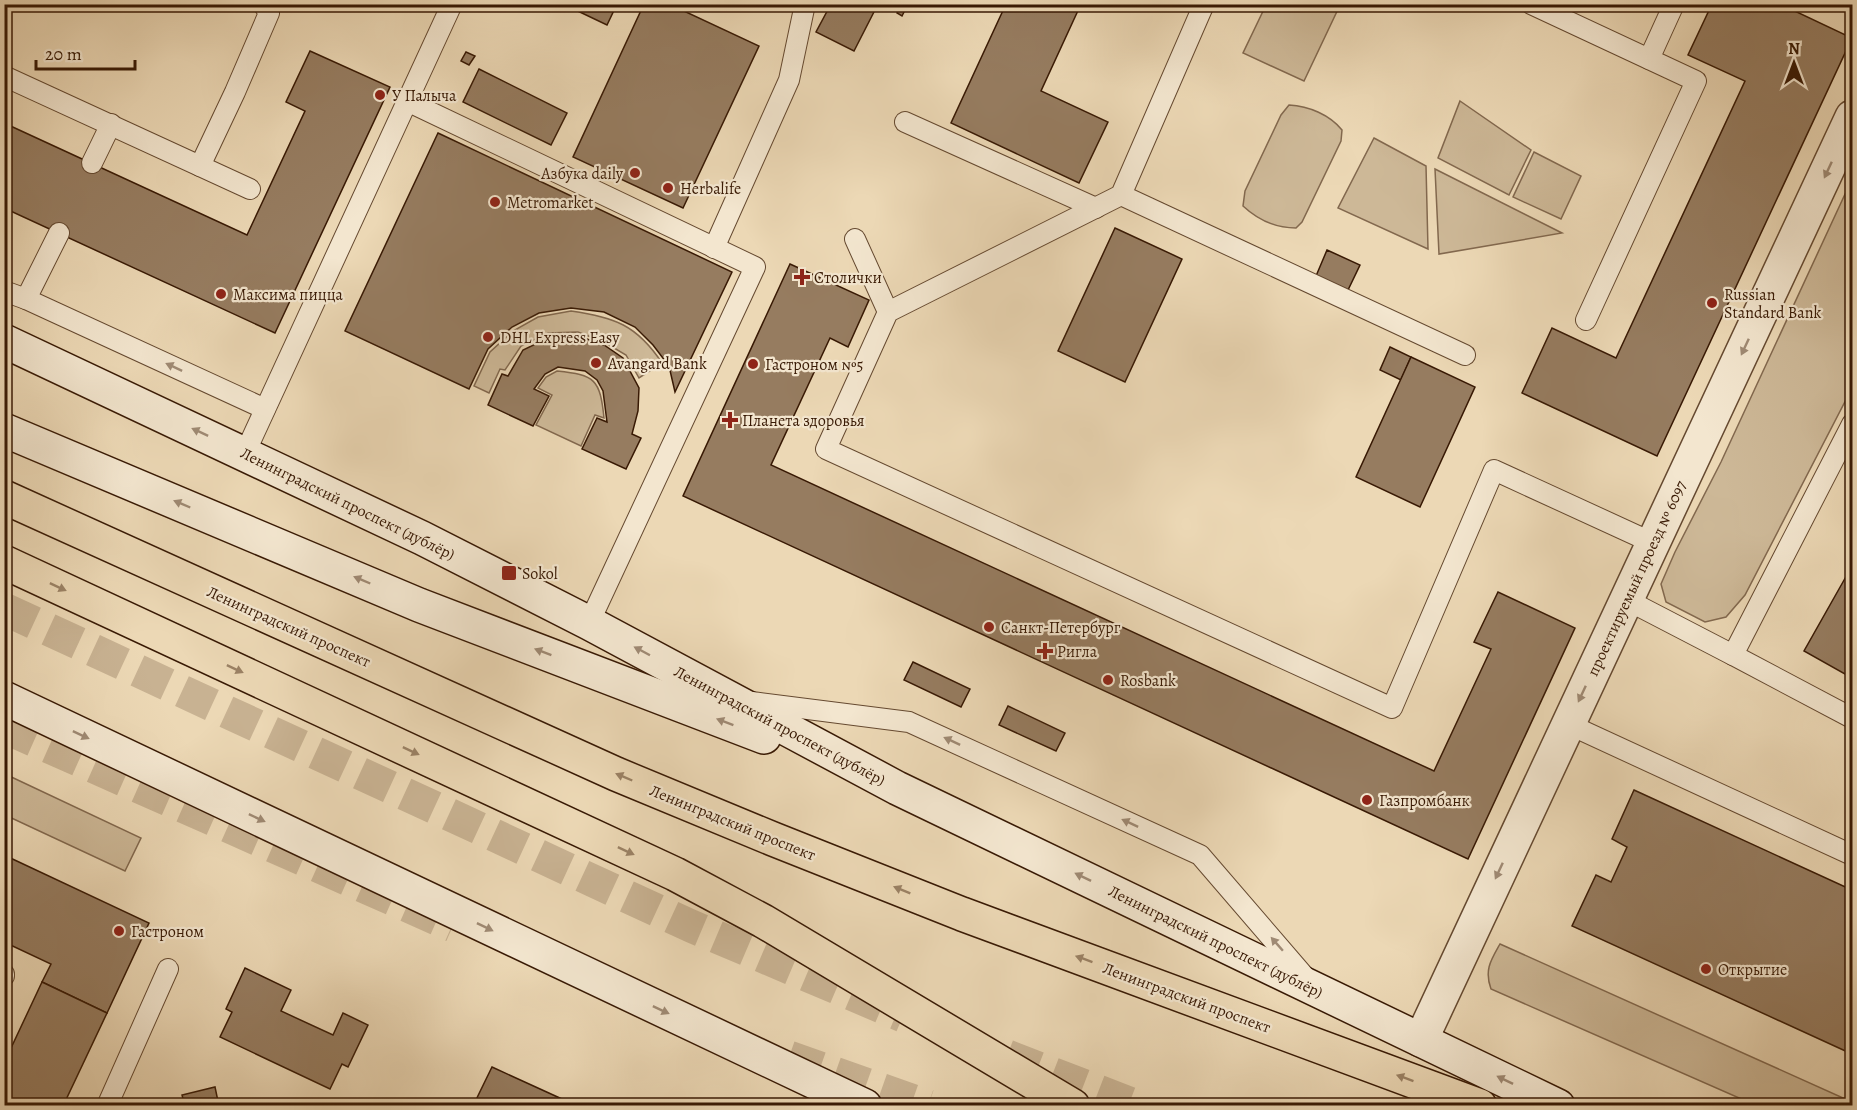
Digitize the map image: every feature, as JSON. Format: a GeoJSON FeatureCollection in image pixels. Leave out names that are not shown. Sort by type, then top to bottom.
{"type":"FeatureCollection","features":[{"type":"Feature","properties":{"kind":"main road","name":"проектируемый проезд № 6097"},"geometry":{"type":"LineString","coordinates":[[1420,1040],[1852,117]]}},
{"type":"Feature","properties":{"kind":"main road","name":"Ленинградский проспект (дублёр)"},"geometry":{"type":"LineString","coordinates":[[4,341],[422,538],[589,623],[897,788],[1558,1106]]}},
{"type":"Feature","properties":{"kind":"main road"},"geometry":{"type":"LineString","coordinates":[[4,430],[419,604],[897,788]]}},
{"type":"Feature","properties":{"kind":"main road","name":"Ленинградский проспект"},"geometry":{"type":"LineString","coordinates":[[4,497],[616,774],[773,839],[962,914],[1480,1106]]}},
{"type":"Feature","properties":{"kind":"main road"},"geometry":{"type":"LineString","coordinates":[[4,562],[675,874],[773,927],[1073,1106]]}},
{"type":"Feature","properties":{"kind":"main road"},"geometry":{"type":"LineString","coordinates":[[12,700],[865,1106]]}},
{"type":"Feature","properties":{"kind":"lane"},"geometry":{"type":"LineString","coordinates":[[200,166],[269,13],[262,4]]}},
{"type":"Feature","properties":{"kind":"lane"},"geometry":{"type":"LineString","coordinates":[[245,453],[452,4]]}},
{"type":"Feature","properties":{"kind":"lane"},"geometry":{"type":"LineString","coordinates":[[714,248],[789,80],[805,4]]}},
{"type":"Feature","properties":{"kind":"lane"},"geometry":{"type":"LineString","coordinates":[[1204,4],[1121,195],[888,312],[826,449],[1392,708],[1494,470],[1653,543]]}},
{"type":"Feature","properties":{"kind":"lane"},"geometry":{"type":"LineString","coordinates":[[1531,4],[1696,81],[1586,320]]}},
{"type":"Feature","properties":{"kind":"lane"},"geometry":{"type":"LineString","coordinates":[[1649,59],[1674,4]]}},
{"type":"Feature","properties":{"kind":"lane"},"geometry":{"type":"LineString","coordinates":[[4,76],[250,189]]}},
{"type":"Feature","properties":{"kind":"lane"},"geometry":{"type":"LineString","coordinates":[[407,101],[755,267],[589,623]]}},
{"type":"Feature","properties":{"kind":"lane"},"geometry":{"type":"LineString","coordinates":[[905,122],[1096,208]]}},
{"type":"Feature","properties":{"kind":"lane"},"geometry":{"type":"LineString","coordinates":[[92,163],[111,124]]}},
{"type":"Feature","properties":{"kind":"lane"},"geometry":{"type":"LineString","coordinates":[[1121,195],[1465,355]]}},
{"type":"Feature","properties":{"kind":"lane"},"geometry":{"type":"LineString","coordinates":[[26,299],[58,233]]}},
{"type":"Feature","properties":{"kind":"lane"},"geometry":{"type":"LineString","coordinates":[[855,239],[888,312]]}},
{"type":"Feature","properties":{"kind":"lane"},"geometry":{"type":"LineString","coordinates":[[4,291],[265,409]]}},
{"type":"Feature","properties":{"kind":"lane"},"geometry":{"type":"LineString","coordinates":[[1733,655],[1852,424]]}},
{"type":"Feature","properties":{"kind":"lane"},"geometry":{"type":"LineString","coordinates":[[1627,600],[1852,718]]}},
{"type":"Feature","properties":{"kind":"lane"},"geometry":{"type":"LineString","coordinates":[[731,699],[909,722],[1200,855],[1315,988]]}},
{"type":"Feature","properties":{"kind":"lane"},"geometry":{"type":"LineString","coordinates":[[1568,724],[1852,855]]}},
{"type":"Feature","properties":{"kind":"lane"},"geometry":{"type":"LineString","coordinates":[[107,1106],[168,969]]}},
{"type":"Feature","properties":{"kind":"shaded area"},"geometry":{"type":"Polygon","coordinates":[[[1266,5],[1340,5],[1304,81],[1243,53],[1266,5]]]}},
{"type":"Feature","properties":{"kind":"shaded area"},"geometry":{"type":"Polygon","coordinates":[[[1460,101],[1531,150],[1509,195],[1438,158],[1460,101]]]}},
{"type":"Feature","properties":{"kind":"shaded area"},"geometry":{"type":"Polygon","coordinates":[[[1289,105],[1319,112],[1342,130],[1341,141],[1302,222],[1296,228],[1281,227],[1267,222],[1243,206],[1245,191],[1281,115],[1289,105]]]}},
{"type":"Feature","properties":{"kind":"shaded area"},"geometry":{"type":"Polygon","coordinates":[[[1374,138],[1426,166],[1428,249],[1338,208],[1374,138]]]}},
{"type":"Feature","properties":{"kind":"shaded area"},"geometry":{"type":"Polygon","coordinates":[[[1534,152],[1581,176],[1561,219],[1513,197],[1534,152]]]}},
{"type":"Feature","properties":{"kind":"shaded area"},"geometry":{"type":"Polygon","coordinates":[[[1435,169],[1562,233],[1439,254],[1435,169]]]}},
{"type":"Feature","properties":{"kind":"shaded area"},"geometry":{"type":"Polygon","coordinates":[[[1852,179],[1852,388],[1745,595],[1726,617],[1705,622],[1666,602],[1661,584],[1721,462],[1852,179]]]}},
{"type":"Feature","properties":{"kind":"shaded area"},"geometry":{"type":"Polygon","coordinates":[[[571,311],[600,316],[634,331],[662,363],[639,378],[626,355],[604,342],[578,332],[548,333],[521,346],[505,370],[500,369],[489,393],[474,386],[490,352],[513,331],[538,317],[571,311]]]}},
{"type":"Feature","properties":{"kind":"shaded area"},"geometry":{"type":"Polygon","coordinates":[[[557,371],[588,377],[597,387],[600,395],[604,418],[595,415],[581,446],[536,425],[552,395],[538,388],[546,377],[557,371]]]}},
{"type":"Feature","properties":{"kind":"shaded area"},"geometry":{"type":"Polygon","coordinates":[[[5,774],[141,838],[125,871],[5,815],[5,774]]]}},
{"type":"Feature","properties":{"kind":"shaded area"},"geometry":{"type":"Polygon","coordinates":[[[1500,944],[1852,1102],[1852,1105],[1755,1105],[1491,989],[1488,971],[1500,944]]]}},
{"type":"Feature","properties":{"kind":"building"},"geometry":{"type":"Polygon","coordinates":[[[563,4],[617,4],[607,25],[563,4]]]}},
{"type":"Feature","properties":{"kind":"building"},"geometry":{"type":"Polygon","coordinates":[[[644,4],[669,4],[759,46],[683,208],[573,157],[644,4]]]}},
{"type":"Feature","properties":{"kind":"building"},"geometry":{"type":"Polygon","coordinates":[[[831,4],[878,4],[854,51],[816,32],[831,4]]]}},
{"type":"Feature","properties":{"kind":"building"},"geometry":{"type":"Polygon","coordinates":[[[901,4],[908,4],[902,16],[897,13],[901,4]]]}},
{"type":"Feature","properties":{"kind":"building"},"geometry":{"type":"Polygon","coordinates":[[[1006,4],[1081,4],[1041,91],[1108,122],[1079,183],[951,123],[1006,4]]]}},
{"type":"Feature","properties":{"kind":"building"},"geometry":{"type":"Polygon","coordinates":[[[1712,4],[1780,4],[1852,38],[1657,456],[1522,393],[1552,328],[1616,358],[1745,81],[1688,55],[1712,4]]]}},
{"type":"Feature","properties":{"kind":"building"},"geometry":{"type":"Polygon","coordinates":[[[310,51],[390,87],[275,333],[4,208],[4,123],[247,235],[305,111],[286,102],[310,51]]]}},
{"type":"Feature","properties":{"kind":"building"},"geometry":{"type":"Polygon","coordinates":[[[466,52],[475,56],[469,65],[461,61],[466,52]]]}},
{"type":"Feature","properties":{"kind":"building"},"geometry":{"type":"Polygon","coordinates":[[[479,69],[567,113],[551,145],[463,102],[479,69]]]}},
{"type":"Feature","properties":{"kind":"building","name":"Metromarket"},"geometry":{"type":"Polygon","coordinates":[[[438,133],[732,272],[675,392],[669,366],[653,345],[635,327],[604,312],[571,308],[539,313],[512,327],[488,349],[469,389],[345,331],[438,133]]]}},
{"type":"Feature","properties":{"kind":"building"},"geometry":{"type":"Polygon","coordinates":[[[1115,228],[1182,259],[1125,382],[1058,351],[1115,228]]]}},
{"type":"Feature","properties":{"kind":"building"},"geometry":{"type":"Polygon","coordinates":[[[1327,250],[1360,265],[1348,290],[1316,276],[1327,250]]]}},
{"type":"Feature","properties":{"kind":"building"},"geometry":{"type":"Polygon","coordinates":[[[790,264],[869,300],[848,347],[830,338],[771,465],[1434,771],[1491,649],[1474,642],[1498,592],[1575,628],[1468,859],[683,496],[790,264]]]}},
{"type":"Feature","properties":{"kind":"building"},"geometry":{"type":"Polygon","coordinates":[[[578,336],[604,345],[623,358],[639,388],[638,411],[632,434],[641,438],[626,469],[582,449],[597,418],[607,422],[603,391],[597,380],[585,371],[558,367],[545,374],[534,389],[549,396],[533,426],[488,405],[502,374],[508,376],[523,350],[550,337],[578,336]]]}},
{"type":"Feature","properties":{"kind":"building"},"geometry":{"type":"Polygon","coordinates":[[[1390,347],[1411,357],[1401,380],[1380,370],[1390,347]]]}},
{"type":"Feature","properties":{"kind":"building"},"geometry":{"type":"Polygon","coordinates":[[[1411,357],[1475,387],[1420,507],[1356,477],[1411,357]]]}},
{"type":"Feature","properties":{"kind":"building"},"geometry":{"type":"Polygon","coordinates":[[[1852,566],[1852,678],[1804,651],[1852,566]]]}},
{"type":"Feature","properties":{"kind":"building"},"geometry":{"type":"Polygon","coordinates":[[[913,662],[970,689],[961,707],[904,680],[913,662]]]}},
{"type":"Feature","properties":{"kind":"building"},"geometry":{"type":"Polygon","coordinates":[[[1008,706],[1065,733],[1056,751],[999,725],[1008,706]]]}},
{"type":"Feature","properties":{"kind":"building"},"geometry":{"type":"Polygon","coordinates":[[[1634,790],[1852,890],[1852,1054],[1572,926],[1596,875],[1611,882],[1627,847],[1612,839],[1634,790]]]}},
{"type":"Feature","properties":{"kind":"building"},"geometry":{"type":"Polygon","coordinates":[[[4,855],[149,923],[107,1013],[42,982],[51,964],[4,942],[4,855]]]}},
{"type":"Feature","properties":{"kind":"building"},"geometry":{"type":"Polygon","coordinates":[[[245,968],[291,990],[281,1011],[333,1035],[343,1013],[368,1025],[348,1067],[342,1064],[330,1089],[220,1037],[232,1012],[226,1009],[245,968]]]}},
{"type":"Feature","properties":{"kind":"building"},"geometry":{"type":"Polygon","coordinates":[[[42,982],[107,1013],[63,1106],[4,1106],[4,1063],[42,982]]]}},
{"type":"Feature","properties":{"kind":"building"},"geometry":{"type":"Polygon","coordinates":[[[492,1067],[562,1099],[575,1106],[473,1106],[492,1067]]]}},
{"type":"Feature","properties":{"kind":"building"},"geometry":{"type":"Polygon","coordinates":[[[215,1087],[219,1106],[185,1106],[182,1095],[215,1087]]]}},
{"type":"Feature","properties":{"kind":"tunnel"},"geometry":{"type":"LineString","coordinates":[[4,609],[691,926],[903,1016]]}},
{"type":"Feature","properties":{"kind":"tunnel"},"geometry":{"type":"LineString","coordinates":[[4,727],[453,926]]}},
{"type":"Feature","properties":{"kind":"tunnel"},"geometry":{"type":"LineString","coordinates":[[1007,1056],[1137,1106]]}},
{"type":"Feature","properties":{"kind":"tunnel"},"geometry":{"type":"LineString","coordinates":[[789,1057],[928,1106]]}},
{"type":"Feature","properties":{"kind":"place","name":"У Палыча"},"geometry":{"type":"Point","coordinates":[380,95]}},
{"type":"Feature","properties":{"kind":"place","name":"Азбука daily"},"geometry":{"type":"Point","coordinates":[635,173]}},
{"type":"Feature","properties":{"kind":"place","name":"Herbalife"},"geometry":{"type":"Point","coordinates":[668,188]}},
{"type":"Feature","properties":{"kind":"place","name":"Metromarket"},"geometry":{"type":"Point","coordinates":[495,202]}},
{"type":"Feature","properties":{"kind":"place","name":"Столички"},"geometry":{"type":"Point","coordinates":[802,277]}},
{"type":"Feature","properties":{"kind":"place","name":"Максима пицца"},"geometry":{"type":"Point","coordinates":[221,294]}},
{"type":"Feature","properties":{"kind":"place","name":"Russian Standard Bank"},"geometry":{"type":"Point","coordinates":[1712,303]}},
{"type":"Feature","properties":{"kind":"place","name":"DHL Express Easy"},"geometry":{"type":"Point","coordinates":[488,337]}},
{"type":"Feature","properties":{"kind":"place","name":"Avangard Bank"},"geometry":{"type":"Point","coordinates":[596,363]}},
{"type":"Feature","properties":{"kind":"place","name":"Гастроном №5"},"geometry":{"type":"Point","coordinates":[753,364]}},
{"type":"Feature","properties":{"kind":"place","name":"Планета здоровья"},"geometry":{"type":"Point","coordinates":[730,420]}},
{"type":"Feature","properties":{"kind":"place","name":"Sokol"},"geometry":{"type":"Point","coordinates":[509,573]}},
{"type":"Feature","properties":{"kind":"place","name":"Санкт-Петербург"},"geometry":{"type":"Point","coordinates":[989,627]}},
{"type":"Feature","properties":{"kind":"place","name":"Ригла"},"geometry":{"type":"Point","coordinates":[1045,651]}},
{"type":"Feature","properties":{"kind":"place","name":"Rosbank"},"geometry":{"type":"Point","coordinates":[1108,680]}},
{"type":"Feature","properties":{"kind":"place","name":"Газпромбанк"},"geometry":{"type":"Point","coordinates":[1367,800]}},
{"type":"Feature","properties":{"kind":"place","name":"Гастроном"},"geometry":{"type":"Point","coordinates":[119,931]}},
{"type":"Feature","properties":{"kind":"place","name":"Открытие"},"geometry":{"type":"Point","coordinates":[1706,969]}}]}
